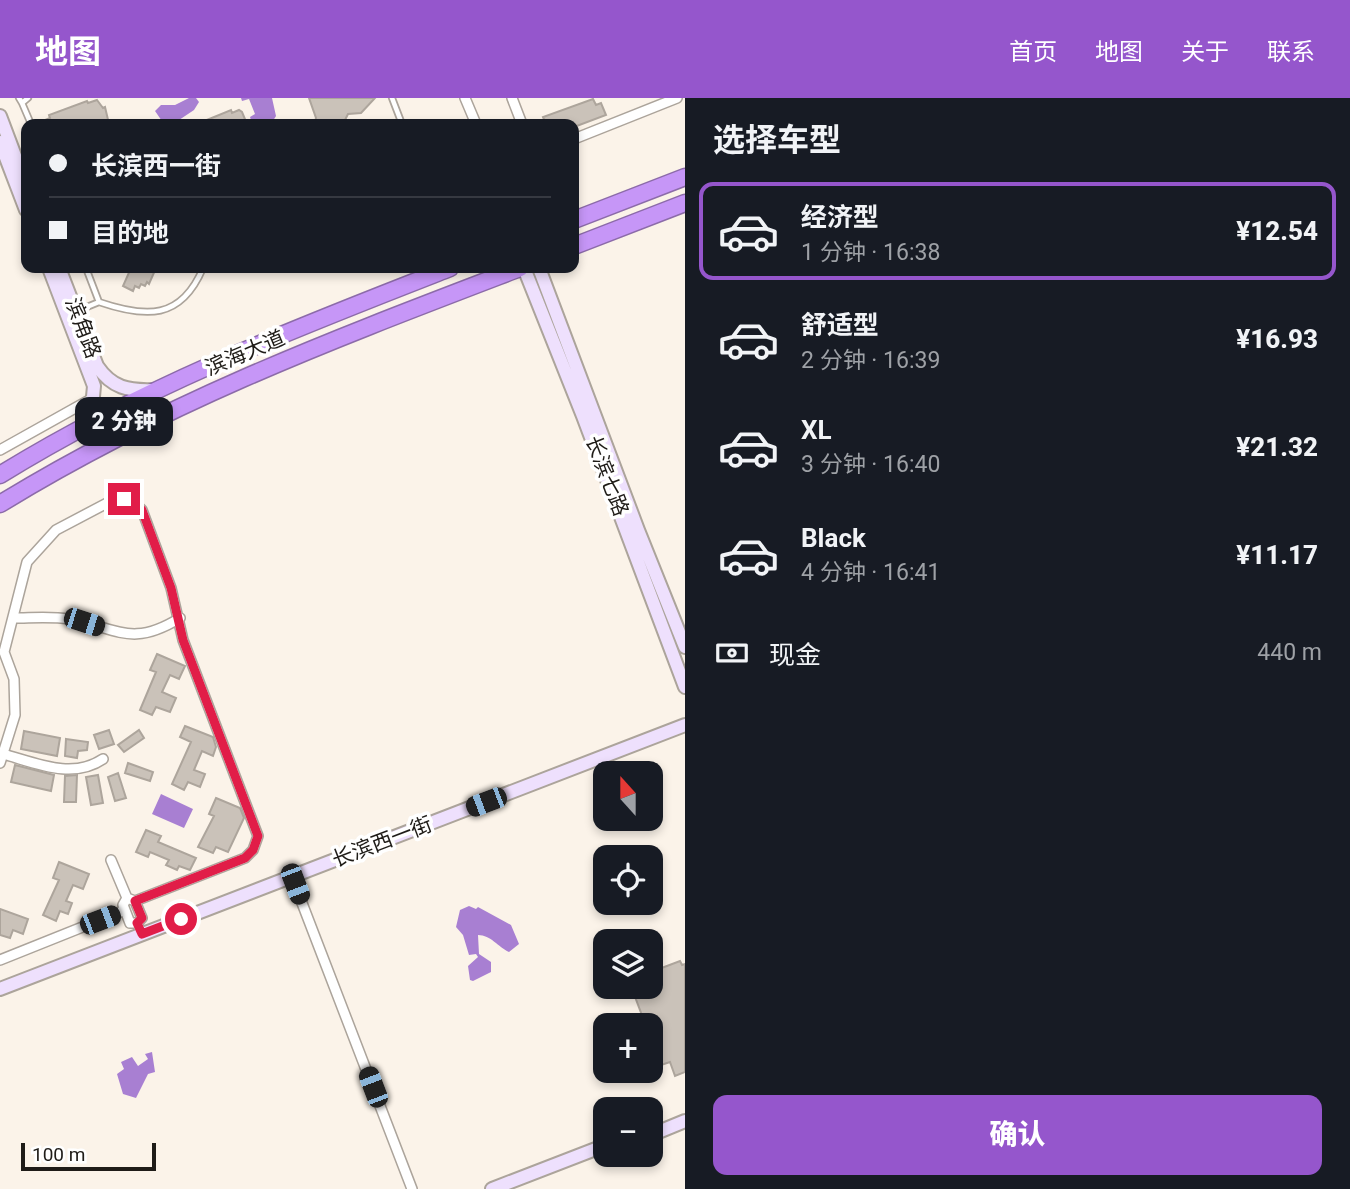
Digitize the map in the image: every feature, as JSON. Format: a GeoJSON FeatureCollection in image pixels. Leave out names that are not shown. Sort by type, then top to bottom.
{"type":"FeatureCollection","features":[{"type":"Feature","properties":{"kind":"highway"},"geometry":{"type":"LineString","coordinates":[[579,218],[685,177]]}},
{"type":"Feature","properties":{"kind":"highway"},"geometry":{"type":"LineString","coordinates":[[579,244],[685,203]]}},
{"type":"Feature","properties":{"kind":"highway","name":"滨海大道"},"geometry":{"type":"LineString","coordinates":[[0,474],[154,390],[276,336],[437,273]]}},
{"type":"Feature","properties":{"kind":"highway","name":"滨海大道"},"geometry":{"type":"LineString","coordinates":[[0,504],[104,443],[212,390],[324,343],[509,273]]}},
{"type":"Feature","properties":{"kind":"street"},"geometry":{"type":"LineString","coordinates":[[466,98],[473,119]]}},
{"type":"Feature","properties":{"kind":"street"},"geometry":{"type":"LineString","coordinates":[[512,98],[520,119]]}},
{"type":"Feature","properties":{"kind":"street"},"geometry":{"type":"LineString","coordinates":[[579,137],[677,98]]}},
{"type":"Feature","properties":{"kind":"street"},"geometry":{"type":"LineString","coordinates":[[0,116],[9,166],[21,180]]}},
{"type":"Feature","properties":{"kind":"street"},"geometry":{"type":"LineString","coordinates":[[0,142],[21,197]]}},
{"type":"Feature","properties":{"kind":"street","name":"滨角路"},"geometry":{"type":"LineString","coordinates":[[51,273],[94,386],[85,426]]}},
{"type":"Feature","properties":{"kind":"street","name":"滨角路"},"geometry":{"type":"LineString","coordinates":[[61,273],[97,366],[106,379],[115,386],[126,389],[154,390]]}},
{"type":"Feature","properties":{"kind":"street","name":"长滨七路"},"geometry":{"type":"LineString","coordinates":[[524,273],[587,424],[685,687]]}},
{"type":"Feature","properties":{"kind":"street","name":"长滨七路"},"geometry":{"type":"LineString","coordinates":[[541,273],[614,469],[685,647]]}},
{"type":"Feature","properties":{"kind":"street"},"geometry":{"type":"LineString","coordinates":[[0,450],[93,398]]}},
{"type":"Feature","properties":{"kind":"street"},"geometry":{"type":"LineString","coordinates":[[103,759],[78,771],[1,759],[15,715],[14,679],[4,652],[27,562],[56,530],[111,501],[124,499],[135,503],[142,510],[180,618],[183,640],[258,836],[253,850],[245,858],[131,900],[123,905],[130,923],[140,929],[142,918],[131,900],[111,860]]}},
{"type":"Feature","properties":{"kind":"street"},"geometry":{"type":"LineString","coordinates":[[13,618],[64,618],[114,632],[138,635],[157,632],[180,618]]}},
{"type":"Feature","properties":{"kind":"street","name":"长滨西一街"},"geometry":{"type":"LineString","coordinates":[[0,998],[685,725]]}},
{"type":"Feature","properties":{"kind":"street","name":"长滨西一街"},"geometry":{"type":"LineString","coordinates":[[0,989],[140,929],[293,881],[685,734]]}},
{"type":"Feature","properties":{"kind":"street"},"geometry":{"type":"LineString","coordinates":[[293,881],[412,1189]]}},
{"type":"Feature","properties":{"kind":"street"},"geometry":{"type":"LineString","coordinates":[[0,960],[125,910]]}},
{"type":"Feature","properties":{"kind":"street"},"geometry":{"type":"LineString","coordinates":[[663,1123],[685,1115]]}},
{"type":"Feature","properties":{"kind":"street"},"geometry":{"type":"LineString","coordinates":[[663,1130],[685,1121]]}},
{"type":"Feature","properties":{"kind":"street"},"geometry":{"type":"LineString","coordinates":[[492,1189],[593,1150]]}},
{"type":"Feature","properties":{"kind":"street"},"geometry":{"type":"LineString","coordinates":[[510,1189],[593,1157]]}},
{"type":"Feature","properties":{"kind":"lane"},"geometry":{"type":"LineString","coordinates":[[28,98],[21,100],[29,119]]}},
{"type":"Feature","properties":{"kind":"lane"},"geometry":{"type":"LineString","coordinates":[[391,98],[400,119]]}},
{"type":"Feature","properties":{"kind":"lane"},"geometry":{"type":"LineString","coordinates":[[88,273],[99,302]]}},
{"type":"Feature","properties":{"kind":"lane"},"geometry":{"type":"LineString","coordinates":[[76,311],[99,302],[133,313],[157,311],[185,299],[201,273]]}},
{"type":"Feature","properties":{"kind":"shaded area"},"geometry":{"type":"Polygon","coordinates":[[[189,98],[196,98],[199,102],[194,110],[180,119],[161,119],[155,111],[161,105],[175,105],[189,98]]]}},
{"type":"Feature","properties":{"kind":"shaded area"},"geometry":{"type":"Polygon","coordinates":[[[241,98],[272,98],[276,116],[274,119],[251,119],[255,114],[249,99],[242,101],[241,98]]]}},
{"type":"Feature","properties":{"kind":"shaded area"},"geometry":{"type":"Polygon","coordinates":[[[161,794],[193,809],[184,828],[152,814],[161,794]]]}},
{"type":"Feature","properties":{"kind":"shaded area"},"geometry":{"type":"Polygon","coordinates":[[[469,906],[476,909],[478,907],[511,925],[519,944],[509,952],[487,937],[478,935],[479,954],[491,962],[491,972],[473,981],[470,980],[468,966],[478,957],[476,954],[469,955],[463,935],[456,927],[460,910],[469,906]]]}},
{"type":"Feature","properties":{"kind":"shaded area"},"geometry":{"type":"Polygon","coordinates":[[[152,1052],[155,1072],[148,1074],[136,1098],[123,1094],[117,1074],[124,1069],[121,1062],[132,1057],[138,1066],[148,1059],[145,1054],[152,1052]]]}},
{"type":"Feature","properties":{"kind":"building"},"geometry":{"type":"Polygon","coordinates":[[[309,98],[375,98],[361,113],[348,114],[346,119],[316,118],[309,98]]]}},
{"type":"Feature","properties":{"kind":"building"},"geometry":{"type":"Polygon","coordinates":[[[593,99],[596,105],[601,103],[606,115],[579,125],[579,119],[543,117],[593,99]]]}},
{"type":"Feature","properties":{"kind":"building"},"geometry":{"type":"Polygon","coordinates":[[[97,100],[105,107],[108,119],[48,119],[49,115],[87,101],[97,100]]]}},
{"type":"Feature","properties":{"kind":"building"},"geometry":{"type":"Polygon","coordinates":[[[231,110],[232,113],[239,110],[245,119],[209,119],[231,110]]]}},
{"type":"Feature","properties":{"kind":"building"},"geometry":{"type":"Polygon","coordinates":[[[129,273],[154,273],[149,284],[147,282],[145,286],[135,286],[133,291],[123,286],[129,273]]]}},
{"type":"Feature","properties":{"kind":"building"},"geometry":{"type":"Polygon","coordinates":[[[157,654],[185,666],[179,679],[170,675],[162,692],[176,698],[170,712],[156,707],[152,715],[140,710],[156,672],[150,670],[157,654]]]}},
{"type":"Feature","properties":{"kind":"building"},"geometry":{"type":"Polygon","coordinates":[[[185,726],[213,737],[216,747],[213,756],[202,751],[194,770],[205,774],[200,787],[188,782],[184,790],[172,784],[191,742],[180,737],[185,726]]]}},
{"type":"Feature","properties":{"kind":"building"},"geometry":{"type":"Polygon","coordinates":[[[109,730],[114,744],[99,749],[94,735],[109,730]]]}},
{"type":"Feature","properties":{"kind":"building"},"geometry":{"type":"Polygon","coordinates":[[[139,730],[144,738],[124,752],[118,745],[139,730]]]}},
{"type":"Feature","properties":{"kind":"building"},"geometry":{"type":"Polygon","coordinates":[[[24,731],[60,738],[57,756],[21,749],[24,731]]]}},
{"type":"Feature","properties":{"kind":"building"},"geometry":{"type":"Polygon","coordinates":[[[66,739],[88,742],[87,750],[78,751],[77,758],[65,756],[66,739]]]}},
{"type":"Feature","properties":{"kind":"building"},"geometry":{"type":"Polygon","coordinates":[[[128,763],[153,772],[150,781],[125,773],[128,763]]]}},
{"type":"Feature","properties":{"kind":"building"},"geometry":{"type":"Polygon","coordinates":[[[15,765],[54,775],[51,791],[11,782],[15,765]]]}},
{"type":"Feature","properties":{"kind":"building"},"geometry":{"type":"Polygon","coordinates":[[[118,773],[126,798],[115,801],[108,777],[118,773]]]}},
{"type":"Feature","properties":{"kind":"building"},"geometry":{"type":"Polygon","coordinates":[[[77,775],[76,802],[64,802],[65,776],[77,775]]]}},
{"type":"Feature","properties":{"kind":"building"},"geometry":{"type":"Polygon","coordinates":[[[98,775],[103,803],[91,805],[86,777],[98,775]]]}},
{"type":"Feature","properties":{"kind":"building"},"geometry":{"type":"Polygon","coordinates":[[[216,798],[240,808],[244,818],[228,852],[216,847],[213,853],[198,847],[214,816],[209,814],[216,798]]]}},
{"type":"Feature","properties":{"kind":"building"},"geometry":{"type":"Polygon","coordinates":[[[146,830],[161,836],[158,842],[196,858],[190,870],[179,866],[177,870],[166,865],[169,860],[150,852],[148,857],[136,852],[146,830]]]}},
{"type":"Feature","properties":{"kind":"building"},"geometry":{"type":"Polygon","coordinates":[[[59,862],[89,874],[83,889],[73,885],[66,901],[72,903],[68,914],[60,911],[56,921],[43,915],[59,880],[53,878],[59,862]]]}},
{"type":"Feature","properties":{"kind":"building"},"geometry":{"type":"Polygon","coordinates":[[[0,909],[28,919],[23,934],[13,930],[10,938],[0,935],[0,909]]]}},
{"type":"Feature","properties":{"kind":"building"},"geometry":{"type":"Polygon","coordinates":[[[680,961],[682,965],[685,964],[685,1072],[675,1076],[670,1062],[663,1064],[663,1013],[641,1013],[636,999],[663,999],[663,967],[680,961]]]}},
{"type":"Feature","properties":{"kind":"route"},"geometry":{"type":"LineString","coordinates":[[124,499],[135,503],[142,510],[171,588],[183,640],[258,836],[253,850],[245,858],[135,901],[142,918],[137,923],[142,934],[181,919]]}}]}
